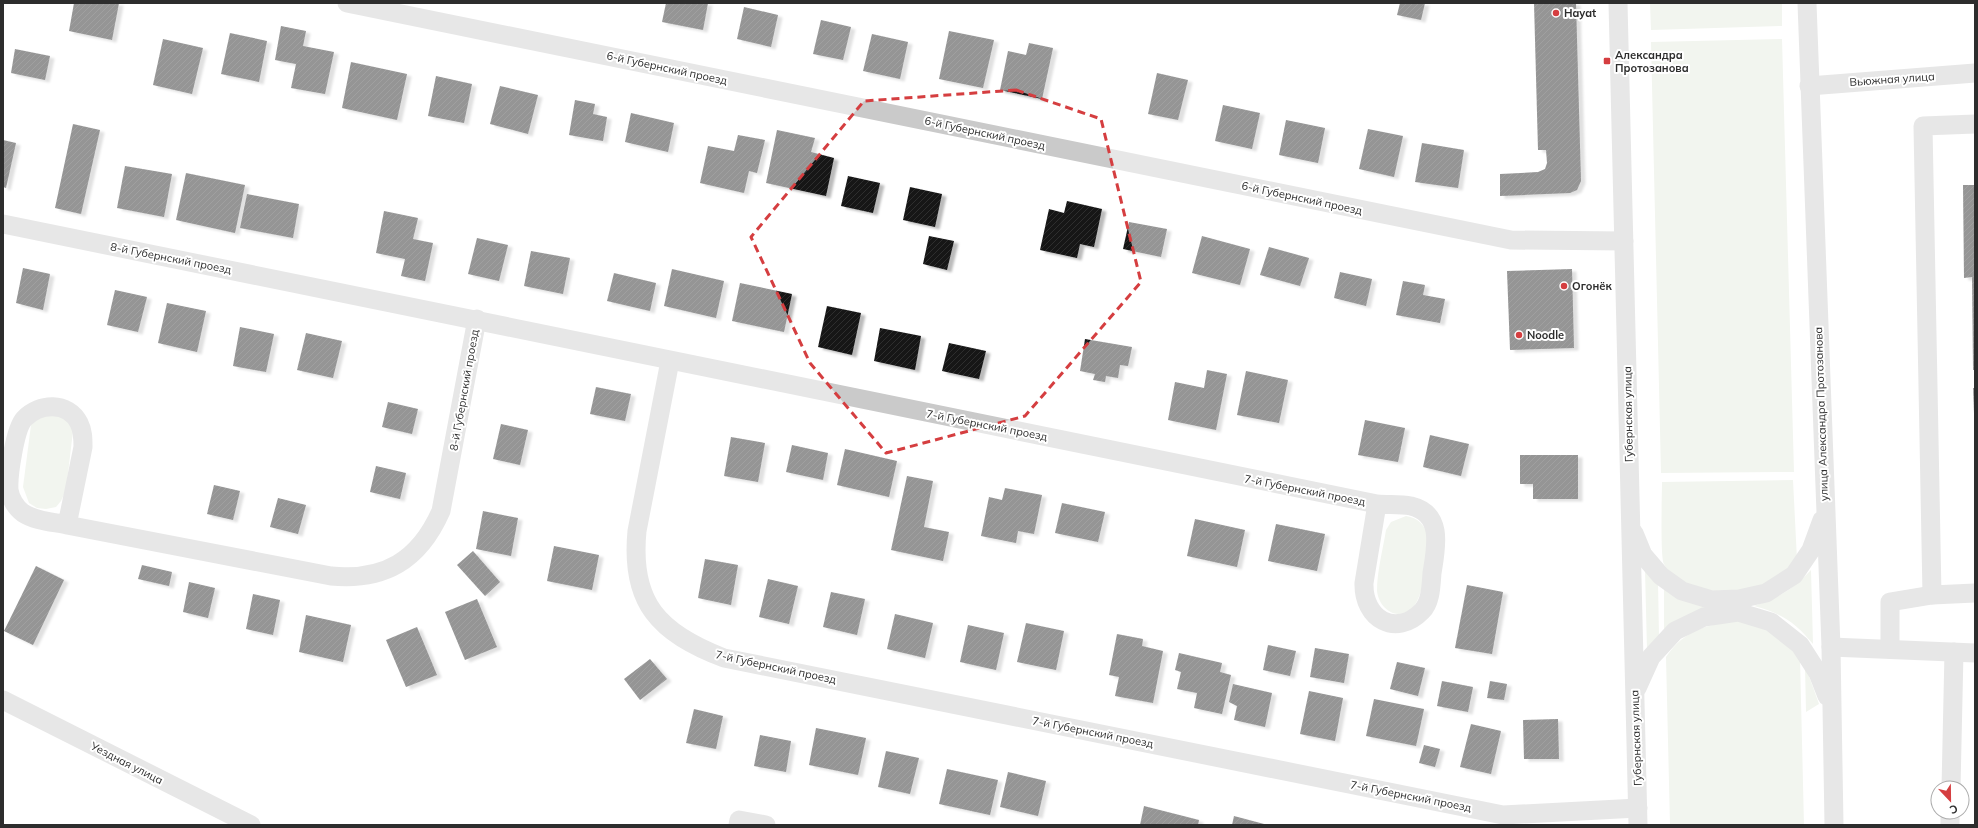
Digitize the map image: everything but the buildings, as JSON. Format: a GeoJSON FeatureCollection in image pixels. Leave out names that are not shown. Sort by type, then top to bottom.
{"type":"FeatureCollection","features":[{"type":"Feature","properties":{"kind":"street","name":"6-й Губернский проезд"},"geometry":{"type":"LineString","coordinates":[[348,3],[1511,240],[1624,241]]}},
{"type":"Feature","properties":{"kind":"street","name":"Губернская улица"},"geometry":{"type":"LineString","coordinates":[[1618,3],[1638,817]]}},
{"type":"Feature","properties":{"kind":"street","name":"улица Александра Протозанова"},"geometry":{"type":"LineString","coordinates":[[1807,3],[1831,647],[1834,825]]}},
{"type":"Feature","properties":{"kind":"street","name":"Вьюжная улица"},"geometry":{"type":"LineString","coordinates":[[1809,86],[1975,73]]}},
{"type":"Feature","properties":{"kind":"street"},"geometry":{"type":"LineString","coordinates":[[1932,595],[1923,126],[1975,124]]}},
{"type":"Feature","properties":{"kind":"street","name":"8-й Губернский проезд"},"geometry":{"type":"LineString","coordinates":[[3,224],[477,319],[441,511],[433,530],[421,546],[406,559],[389,569],[370,576],[351,578],[331,576],[67,525],[35,518],[23,513],[14,503],[9,491],[9,478],[20,427],[23,421],[32,412],[44,407],[57,407],[69,412],[78,422],[83,434],[83,447],[67,525]]}},
{"type":"Feature","properties":{"kind":"street"},"geometry":{"type":"LineString","coordinates":[[477,319],[670,361]]}},
{"type":"Feature","properties":{"kind":"street","name":"7-й Губернский проезд"},"geometry":{"type":"LineString","coordinates":[[1377,504],[1364,583],[1364,596],[1368,608],[1378,618],[1390,623],[1402,623],[1414,618],[1424,609],[1429,597],[1436,546],[1437,533],[1432,521],[1423,512],[1411,506],[1377,504],[670,361],[637,531],[635,554],[639,580],[643,593],[652,610],[665,626],[698,648],[724,658],[1503,815],[1638,817]]}},
{"type":"Feature","properties":{"kind":"street"},"geometry":{"type":"LineString","coordinates":[[1630,524],[1643,555],[1661,576],[1682,591],[1712,600],[1739,600],[1766,593],[1794,575],[1810,550],[1825,512]]}},
{"type":"Feature","properties":{"kind":"street"},"geometry":{"type":"LineString","coordinates":[[1890,650],[1890,602],[1932,595],[1975,593]]}},
{"type":"Feature","properties":{"kind":"street"},"geometry":{"type":"LineString","coordinates":[[1634,694],[1651,657],[1675,631],[1704,617],[1738,612],[1771,622],[1800,645],[1818,673],[1831,706]]}},
{"type":"Feature","properties":{"kind":"street"},"geometry":{"type":"LineString","coordinates":[[1831,647],[1975,653]]}},
{"type":"Feature","properties":{"kind":"street"},"geometry":{"type":"LineString","coordinates":[[1951,780],[1954,652]]}},
{"type":"Feature","properties":{"kind":"street","name":"Уездная улица"},"geometry":{"type":"LineString","coordinates":[[3,700],[251,825]]}},
{"type":"Feature","properties":{"kind":"street"},"geometry":{"type":"LineString","coordinates":[[738,825],[740,820],[766,825]]}},
{"type":"Feature","properties":{"kind":"highlighted area"},"geometry":{"type":"Polygon","coordinates":[[[1016,90],[1101,119],[1141,282],[1025,416],[886,453],[810,363],[751,237],[864,101],[1016,90]]]}},
{"type":"Feature","properties":{"kind":"shaded area"},"geometry":{"type":"Polygon","coordinates":[[[1650,3],[1782,3],[1782,26],[1651,30],[1650,3]]]}},
{"type":"Feature","properties":{"kind":"shaded area"},"geometry":{"type":"Polygon","coordinates":[[[1782,39],[1794,472],[1661,473],[1651,42],[1782,39]]]}},
{"type":"Feature","properties":{"kind":"shaded area"},"geometry":{"type":"Polygon","coordinates":[[[43,413],[66,416],[73,431],[66,490],[61,501],[56,507],[46,509],[37,508],[29,503],[23,487],[31,425],[43,413]]]}},
{"type":"Feature","properties":{"kind":"shaded area"},"geometry":{"type":"Polygon","coordinates":[[[1793,480],[1797,560],[1784,573],[1773,581],[1757,588],[1743,591],[1712,591],[1697,588],[1683,582],[1672,574],[1664,564],[1662,539],[1662,482],[1793,480]]]}},
{"type":"Feature","properties":{"kind":"shaded area"},"geometry":{"type":"Polygon","coordinates":[[[1406,516],[1414,518],[1420,522],[1425,528],[1428,536],[1424,580],[1417,601],[1412,609],[1404,613],[1396,614],[1392,613],[1382,605],[1379,600],[1377,591],[1378,576],[1386,530],[1391,522],[1406,516]]]}},
{"type":"Feature","properties":{"kind":"shaded area"},"geometry":{"type":"Polygon","coordinates":[[[1645,570],[1658,582],[1659,636],[1647,650],[1645,570]]]}},
{"type":"Feature","properties":{"kind":"shaded area"},"geometry":{"type":"Polygon","coordinates":[[[1811,570],[1813,644],[1794,624],[1787,619],[1754,606],[1785,592],[1798,583],[1811,570]]]}},
{"type":"Feature","properties":{"kind":"shaded area"},"geometry":{"type":"Polygon","coordinates":[[[1664,586],[1711,606],[1664,632],[1664,586]]]}},
{"type":"Feature","properties":{"kind":"shaded area"},"geometry":{"type":"Polygon","coordinates":[[[1740,620],[1767,629],[1787,644],[1800,658],[1804,825],[1670,825],[1666,657],[1681,640],[1689,634],[1717,624],[1740,620]]]}},
{"type":"Feature","properties":{"kind":"shaded area"},"geometry":{"type":"Polygon","coordinates":[[[1805,665],[1819,704],[1806,712],[1805,665]]]}},
{"type":"Feature","properties":{"kind":"place","name":"Hayat"},"geometry":{"type":"Point","coordinates":[1556,13]}},
{"type":"Feature","properties":{"kind":"place","name":"Александра Протозанова"},"geometry":{"type":"Point","coordinates":[1607,61]}},
{"type":"Feature","properties":{"kind":"place","name":"Огонёк"},"geometry":{"type":"Point","coordinates":[1564,286]}},
{"type":"Feature","properties":{"kind":"place","name":"Noodle"},"geometry":{"type":"Point","coordinates":[1519,335]}}]}
